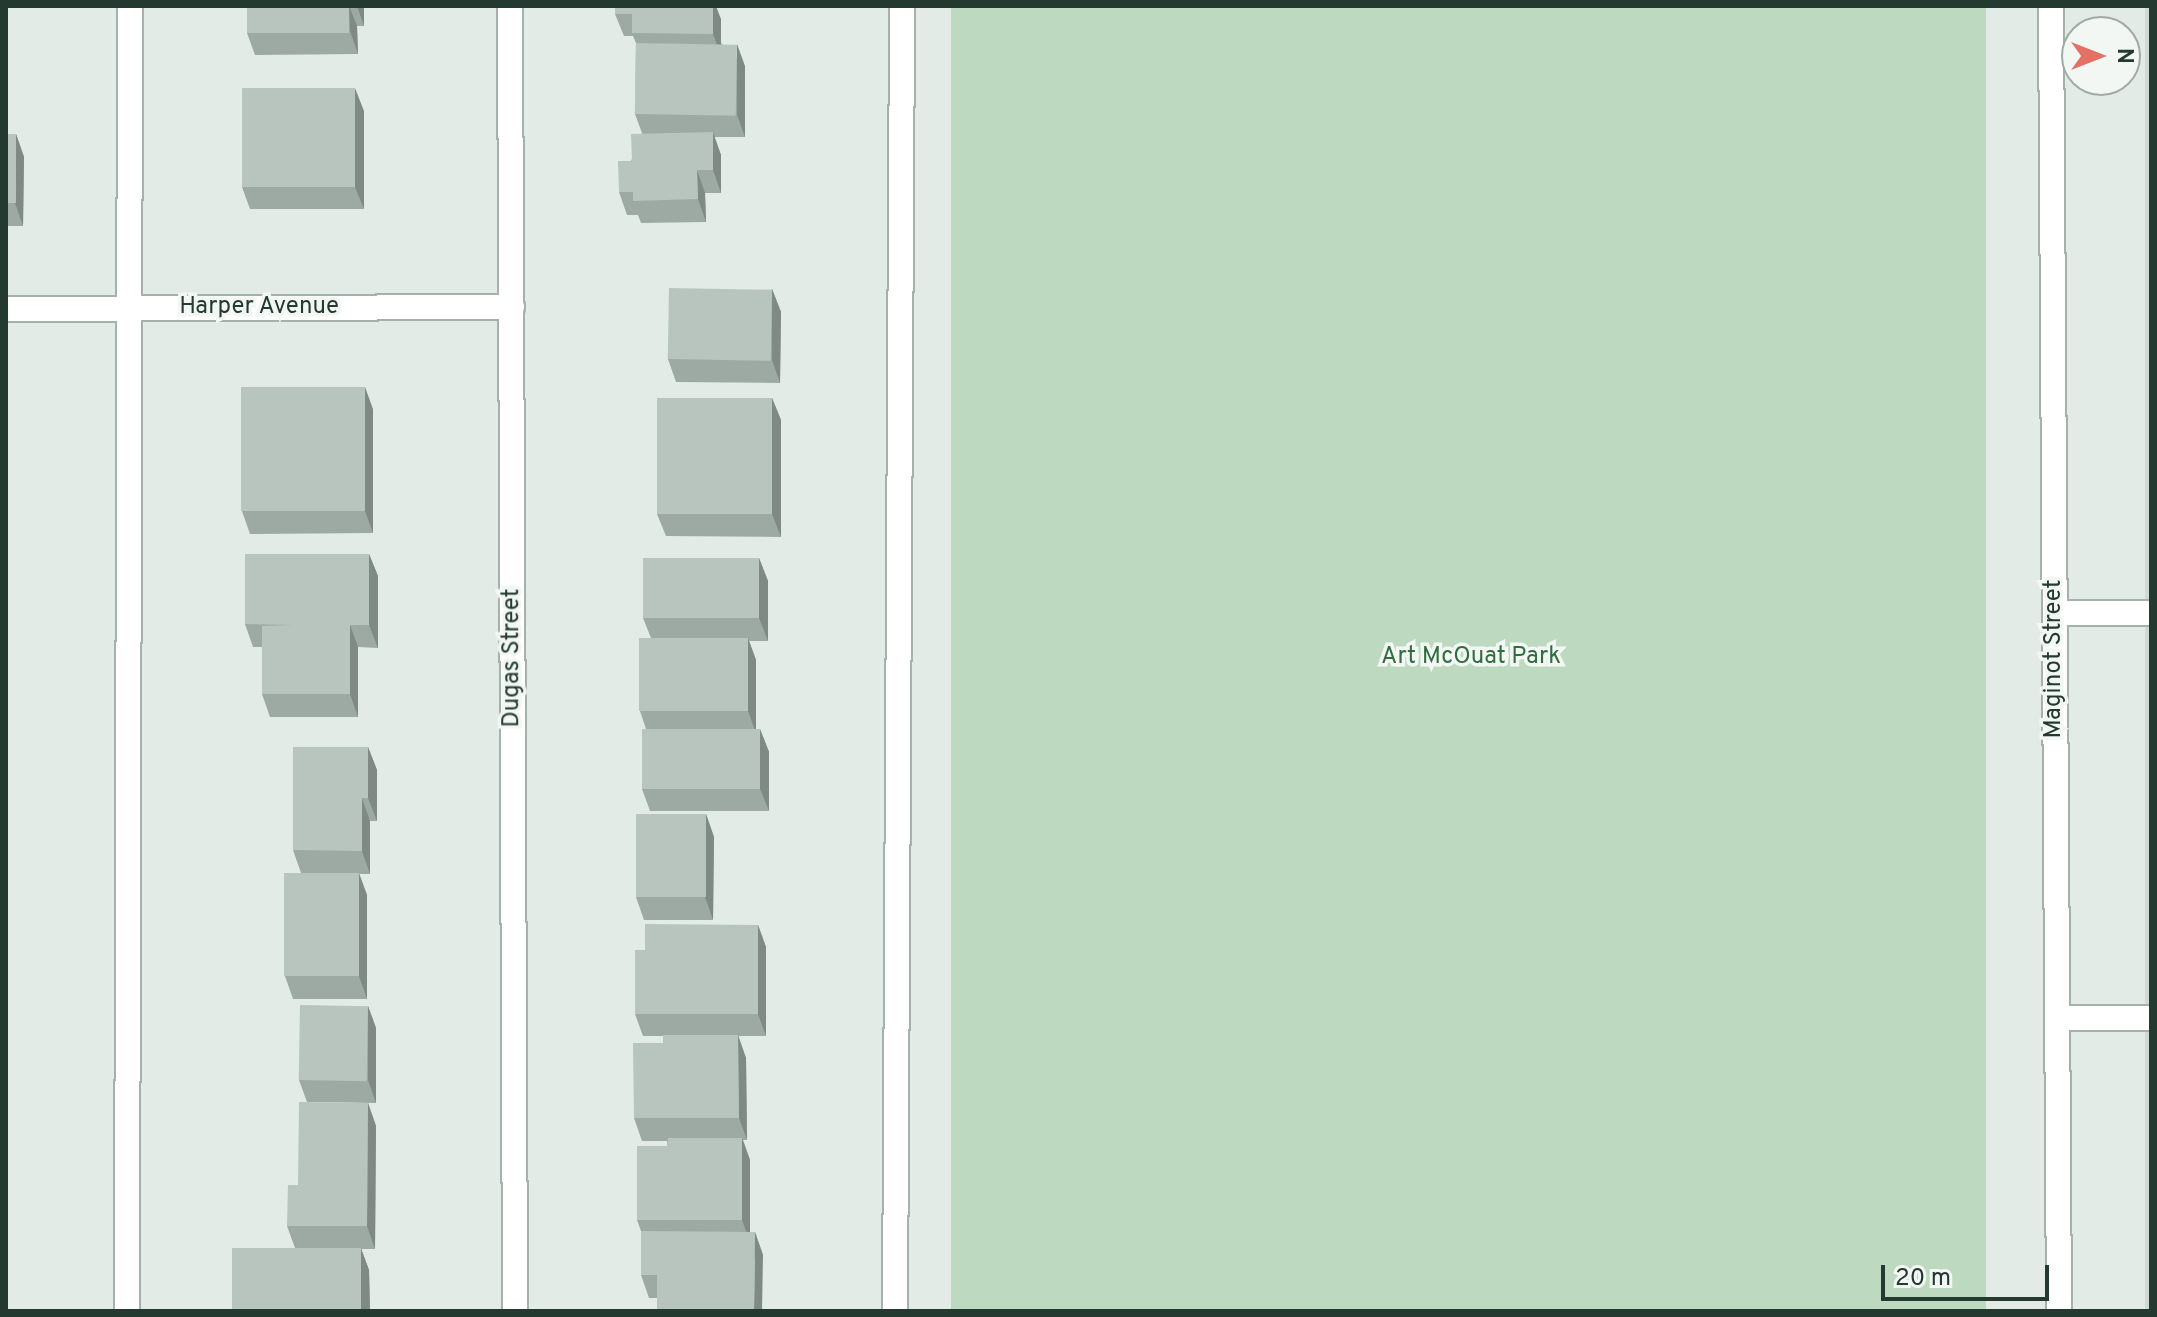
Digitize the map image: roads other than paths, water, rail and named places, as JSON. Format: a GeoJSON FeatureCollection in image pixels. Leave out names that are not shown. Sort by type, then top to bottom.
{"type":"FeatureCollection","features":[{"type":"Feature","properties":{"kind":"street"},"geometry":{"type":"LineString","coordinates":[[127,1311],[130,6]]}},
{"type":"Feature","properties":{"kind":"street","name":"Dugas Street"},"geometry":{"type":"LineString","coordinates":[[510,6],[515,1311]]}},
{"type":"Feature","properties":{"kind":"street"},"geometry":{"type":"LineString","coordinates":[[895,1311],[902,6]]}},
{"type":"Feature","properties":{"kind":"street","name":"Maginot Street"},"geometry":{"type":"LineString","coordinates":[[2051,6],[2059,1311]]}},
{"type":"Feature","properties":{"kind":"street","name":"Harper Avenue"},"geometry":{"type":"LineString","coordinates":[[6,309],[512,307]]}},
{"type":"Feature","properties":{"kind":"street"},"geometry":{"type":"LineString","coordinates":[[2055,613],[2151,613]]}},
{"type":"Feature","properties":{"kind":"street"},"geometry":{"type":"LineString","coordinates":[[2057,1018],[2151,1018]]}},
{"type":"Feature","properties":{"kind":"park label","name":"Art McOuat Park"},"geometry":{"type":"Point","coordinates":[1471,658]}}]}
